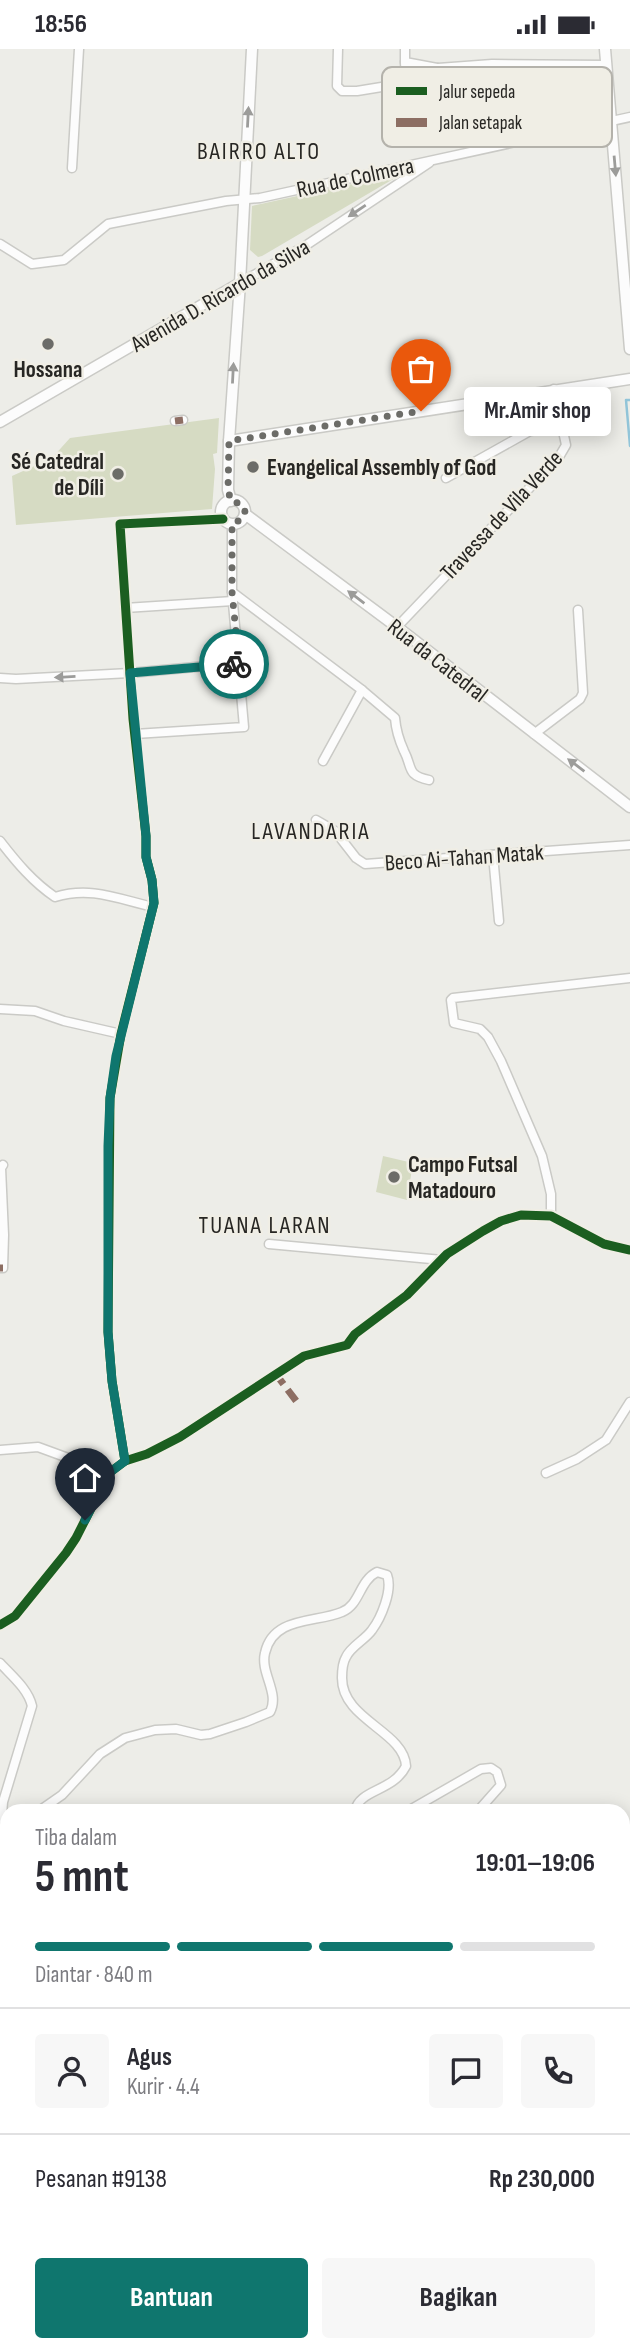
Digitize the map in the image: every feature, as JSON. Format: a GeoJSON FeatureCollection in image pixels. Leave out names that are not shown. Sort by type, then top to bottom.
{"type":"FeatureCollection","features":[{"type":"Feature","properties":{"kind":"main road"},"geometry":{"type":"LineString","coordinates":[[231,501],[228,490],[229,441],[252,49]]}},
{"type":"Feature","properties":{"kind":"main road"},"geometry":{"type":"LineString","coordinates":[[605,49],[605,65]]}},
{"type":"Feature","properties":{"kind":"main road"},"geometry":{"type":"LineString","coordinates":[[612,129],[625,230],[630,349]]}},
{"type":"Feature","properties":{"kind":"main road","name":"Avenida D. Ricardo da Silva"},"geometry":{"type":"LineString","coordinates":[[0,422],[240,283]]}},
{"type":"Feature","properties":{"kind":"main road"},"geometry":{"type":"LineString","coordinates":[[229,441],[630,379]]}},
{"type":"Feature","properties":{"kind":"main road"},"geometry":{"type":"LineString","coordinates":[[231,501],[241,504],[245,514],[242,519],[228,521],[222,507],[231,501]]}},
{"type":"Feature","properties":{"kind":"main road","name":"Rua da Catedral"},"geometry":{"type":"LineString","coordinates":[[245,514],[397,627],[630,807]]}},
{"type":"Feature","properties":{"kind":"street"},"geometry":{"type":"LineString","coordinates":[[72,168],[79,49]]}},
{"type":"Feature","properties":{"kind":"street"},"geometry":{"type":"LineString","coordinates":[[338,49],[337,86],[342,91],[382,87]]}},
{"type":"Feature","properties":{"kind":"street"},"geometry":{"type":"LineString","coordinates":[[405,49],[405,67]]}},
{"type":"Feature","properties":{"kind":"street"},"geometry":{"type":"LineString","coordinates":[[405,62],[428,67]]}},
{"type":"Feature","properties":{"kind":"street"},"geometry":{"type":"LineString","coordinates":[[452,67],[492,64],[605,65]]}},
{"type":"Feature","properties":{"kind":"street","name":"Rua de Colmera"},"geometry":{"type":"LineString","coordinates":[[612,121],[630,117]]}},
{"type":"Feature","properties":{"kind":"street","name":"Rua de Colmera"},"geometry":{"type":"LineString","coordinates":[[0,244],[32,264],[64,260],[108,224],[243,200],[493,147]]}},
{"type":"Feature","properties":{"kind":"street","name":"Avenida D. Ricardo da Silva"},"geometry":{"type":"LineString","coordinates":[[240,283],[305,246],[434,160]]}},
{"type":"Feature","properties":{"kind":"street","name":"Travessa de Vila Verde"},"geometry":{"type":"LineString","coordinates":[[397,627],[559,457],[566,445],[554,390]]}},
{"type":"Feature","properties":{"kind":"street"},"geometry":{"type":"LineString","coordinates":[[446,478],[530,431],[561,425]]}},
{"type":"Feature","properties":{"kind":"street"},"geometry":{"type":"LineString","coordinates":[[125,1461],[112,1381],[108,1332],[110,1098],[121,1034],[153,907],[135,734],[120,524],[228,521],[244,727],[135,734]]}},
{"type":"Feature","properties":{"kind":"street"},"geometry":{"type":"LineString","coordinates":[[125,608],[233,596],[362,690],[395,718],[399,745],[413,773],[418,778],[429,780]]}},
{"type":"Feature","properties":{"kind":"street"},"geometry":{"type":"LineString","coordinates":[[534,734],[580,699],[583,693],[578,610]]}},
{"type":"Feature","properties":{"kind":"street"},"geometry":{"type":"LineString","coordinates":[[0,678],[130,673],[239,663]]}},
{"type":"Feature","properties":{"kind":"street"},"geometry":{"type":"LineString","coordinates":[[323,761],[362,690]]}},
{"type":"Feature","properties":{"kind":"street","name":"Beco Ai-Tahan Matak"},"geometry":{"type":"LineString","coordinates":[[316,820],[335,831],[356,858],[365,864],[630,845]]}},
{"type":"Feature","properties":{"kind":"street"},"geometry":{"type":"LineString","coordinates":[[0,841],[21,868],[41,888],[55,897],[71,892],[87,892],[121,897],[153,907]]}},
{"type":"Feature","properties":{"kind":"street"},"geometry":{"type":"LineString","coordinates":[[494,855],[499,921]]}},
{"type":"Feature","properties":{"kind":"street"},"geometry":{"type":"LineString","coordinates":[[551,1216],[551,1194],[541,1156],[501,1061],[488,1037],[480,1029],[454,1023],[450,1001],[453,998],[630,978]]}},
{"type":"Feature","properties":{"kind":"street"},"geometry":{"type":"LineString","coordinates":[[0,1009],[35,1011],[64,1021],[121,1034]]}},
{"type":"Feature","properties":{"kind":"street"},"geometry":{"type":"LineString","coordinates":[[0,1268],[3,1268],[4,1235],[3,1165]]}},
{"type":"Feature","properties":{"kind":"street"},"geometry":{"type":"LineString","coordinates":[[0,1625],[15,1616],[66,1553],[109,1473],[125,1461],[147,1454],[180,1437],[304,1356],[346,1345],[355,1334],[407,1295],[447,1254],[501,1221],[522,1215],[551,1216],[604,1244],[630,1250]]}},
{"type":"Feature","properties":{"kind":"street"},"geometry":{"type":"LineString","coordinates":[[269,1244],[442,1260]]}},
{"type":"Feature","properties":{"kind":"street"},"geometry":{"type":"LineString","coordinates":[[546,1473],[577,1459],[607,1440],[630,1402]]}},
{"type":"Feature","properties":{"kind":"street"},"geometry":{"type":"LineString","coordinates":[[0,1450],[38,1447],[109,1473]]}},
{"type":"Feature","properties":{"kind":"street"},"geometry":{"type":"LineString","coordinates":[[49,1804],[62,1795],[100,1754],[125,1738],[155,1730],[210,1734],[270,1711],[273,1696],[266,1675],[264,1656],[268,1645],[281,1630],[303,1619],[346,1611],[352,1606],[360,1588],[370,1575],[377,1572],[389,1578],[387,1594],[381,1615],[372,1631],[346,1657],[342,1677],[344,1691],[349,1701],[367,1720],[400,1748],[405,1757],[405,1766],[391,1784],[366,1795],[356,1804]]}},
{"type":"Feature","properties":{"kind":"street"},"geometry":{"type":"LineString","coordinates":[[0,1663],[30,1697],[32,1706],[3,1804]]}},
{"type":"Feature","properties":{"kind":"street"},"geometry":{"type":"LineString","coordinates":[[420,1804],[464,1777],[481,1769],[491,1769],[497,1772],[501,1785],[484,1804]]}},
{"type":"Feature","properties":{"kind":"green space"},"geometry":{"type":"Polygon","coordinates":[[[393,175],[395,178],[262,256],[258,257],[250,250],[252,206],[393,175]]]}},
{"type":"Feature","properties":{"kind":"green space"},"geometry":{"type":"Polygon","coordinates":[[[219,418],[217,453],[213,454],[215,469],[212,509],[16,525],[12,476],[52,458],[70,438],[219,418]]]}},
{"type":"Feature","properties":{"kind":"green space","name":"Campo Futsal Matadouro"},"geometry":{"type":"Polygon","coordinates":[[[383,1156],[413,1163],[407,1200],[376,1192],[383,1156]]]}},
{"type":"Feature","properties":{"kind":"waterway"},"geometry":{"type":"LineString","coordinates":[[630,400],[626,400],[630,446]]}},
{"type":"Feature","properties":{"kind":"marked path"},"geometry":{"type":"LineString","coordinates":[[175,421],[183,420]]}},
{"type":"Feature","properties":{"kind":"marked path"},"geometry":{"type":"LineString","coordinates":[[275,1373],[300,1406]]}},
{"type":"Feature","properties":{"kind":"cycle path"},"geometry":{"type":"LineString","coordinates":[[125,1461],[112,1381],[108,1332],[110,1098],[121,1034],[154,903],[146,857],[133,719],[120,524],[223,519]]}},
{"type":"Feature","properties":{"kind":"cycle path"},"geometry":{"type":"LineString","coordinates":[[0,1625],[15,1616],[66,1553],[109,1473],[125,1461],[147,1454],[180,1437],[304,1356],[347,1345],[355,1334],[407,1295],[447,1254],[483,1231],[501,1221],[521,1215],[551,1216],[604,1244],[630,1250]]}},
{"type":"Feature","properties":{"kind":"way so far"},"geometry":{"type":"LineString","coordinates":[[234,664],[239,663],[232,592],[232,524],[242,519],[245,511],[241,504],[231,501],[228,490],[229,441],[421,411]]}},
{"type":"Feature","properties":{"kind":"place","name":"Hossana"},"geometry":{"type":"Point","coordinates":[48,344]}},
{"type":"Feature","properties":{"kind":"place","name":"Mr.Amir shop"},"geometry":{"type":"Point","coordinates":[421,411]}},
{"type":"Feature","properties":{"kind":"place","name":"Evangelical Assembly of God"},"geometry":{"type":"Point","coordinates":[253,467]}},
{"type":"Feature","properties":{"kind":"place","name":"Sé Catedral de Díli"},"geometry":{"type":"Point","coordinates":[118,474]}},
{"type":"Feature","properties":{"kind":"place","name":"Campo Futsal Matadouro"},"geometry":{"type":"Point","coordinates":[394,1177]}},
{"type":"Feature","properties":{"kind":"district","name":"BAIRRO ALTO"},"geometry":{"type":"Point","coordinates":[259,151]}},
{"type":"Feature","properties":{"kind":"district","name":"LAVANDARIA"},"geometry":{"type":"Point","coordinates":[311,831]}},
{"type":"Feature","properties":{"kind":"district","name":"TUANA LARAN"},"geometry":{"type":"Point","coordinates":[265,1225]}},
{"type":"Feature","properties":{"kind":"route"},"geometry":{"type":"LineString","coordinates":[[85,1520],[109,1473],[125,1461],[112,1381],[108,1332],[110,1098],[121,1034],[154,903],[146,857],[130,673],[234,664]]}}]}
